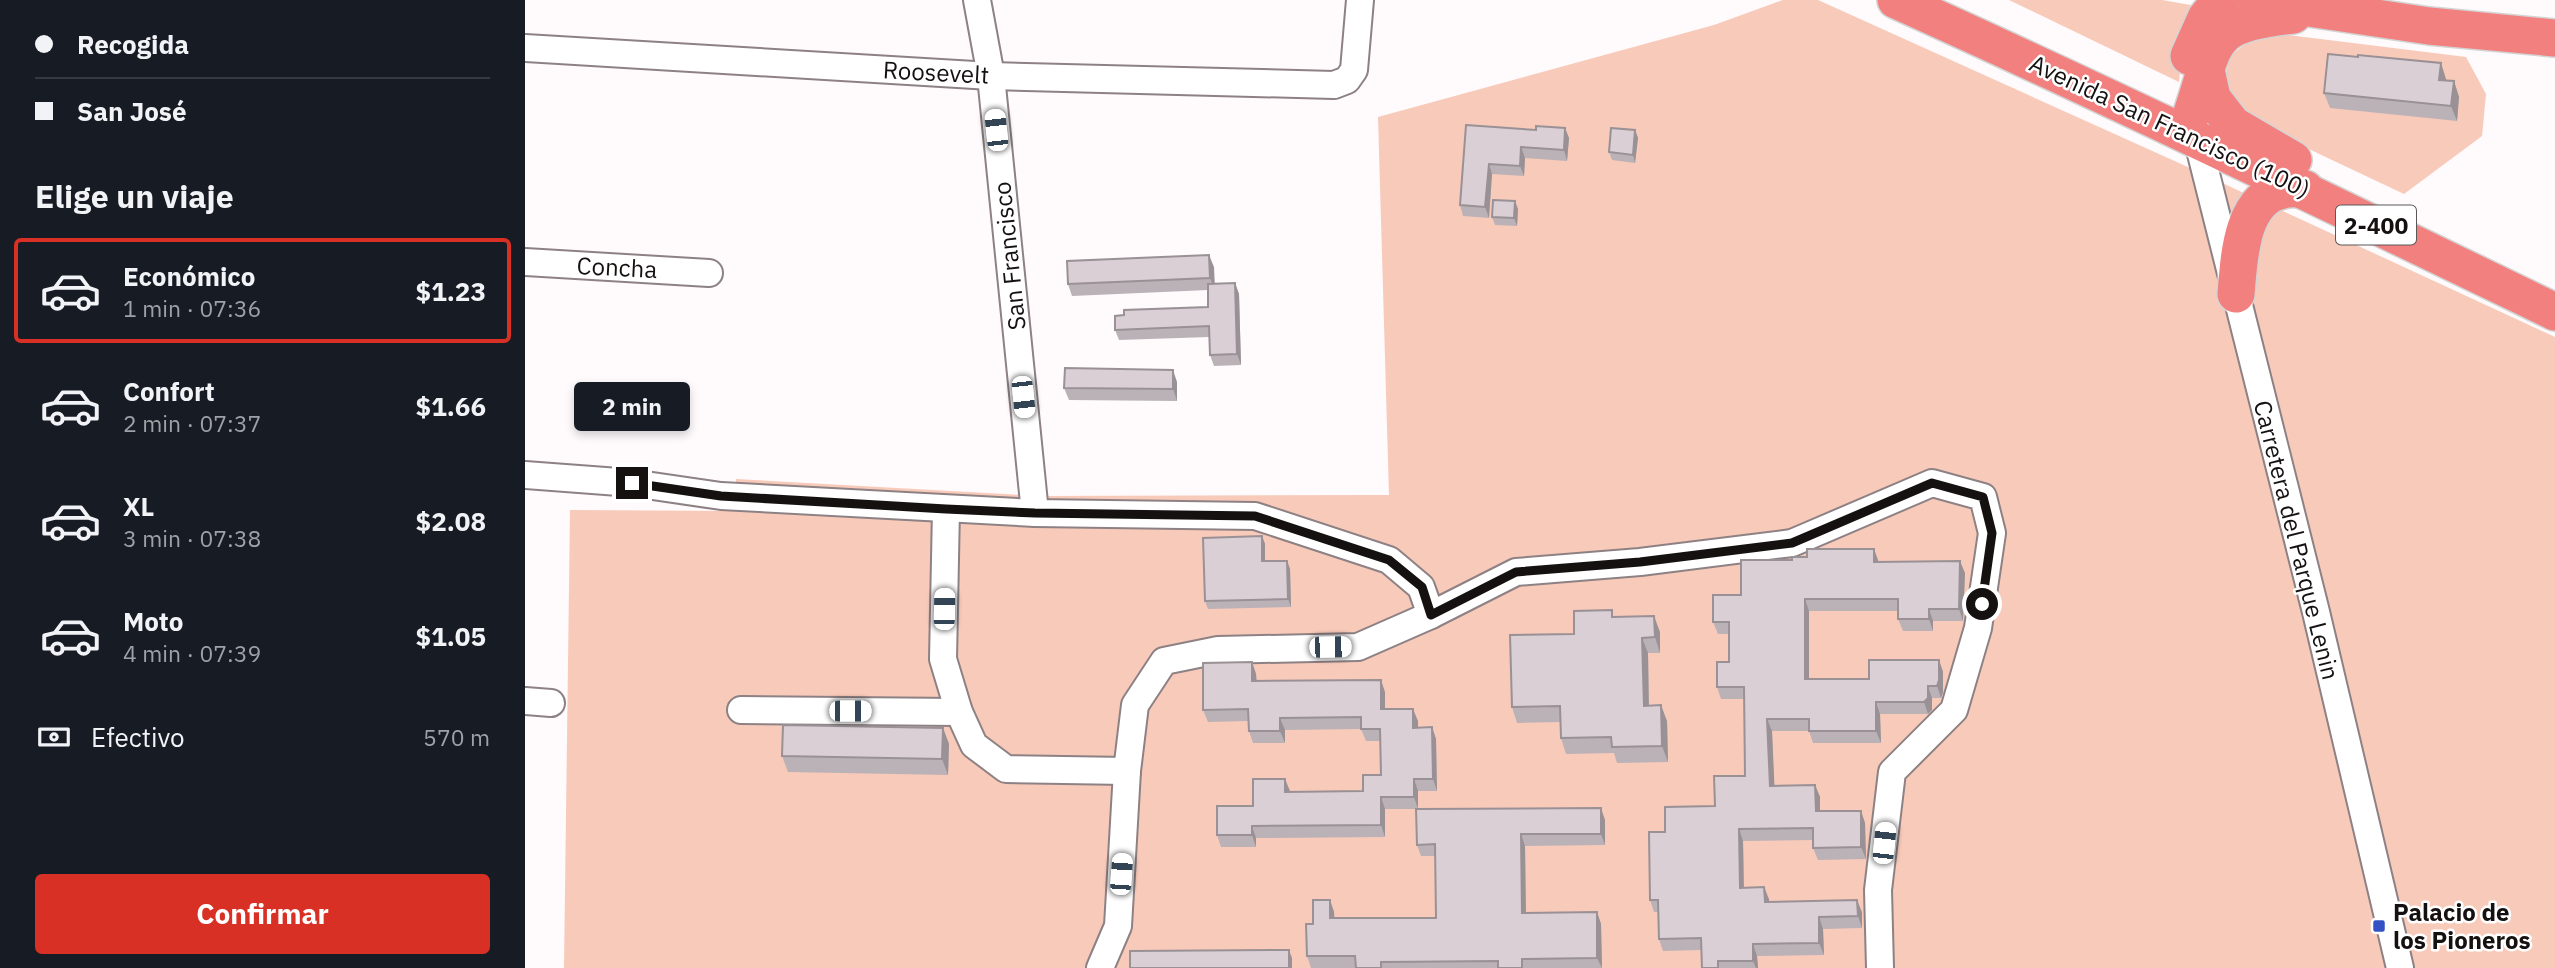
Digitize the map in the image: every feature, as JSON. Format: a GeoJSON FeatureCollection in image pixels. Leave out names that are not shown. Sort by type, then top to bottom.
{"type":"FeatureCollection","features":[{"type":"Feature","properties":{"kind":"highway","name":"Avenida San Francisco (100)"},"geometry":{"type":"LineString","coordinates":[[1896,0],[2194,125],[2304,177],[2555,286]]}},
{"type":"Feature","properties":{"kind":"highway","name":"Avenida San Francisco (100)"},"geometry":{"type":"LineString","coordinates":[[1959,0],[2194,125]]}},
{"type":"Feature","properties":{"kind":"highway"},"geometry":{"type":"LineString","coordinates":[[2194,125],[2186,83],[2189,56],[2206,18],[2221,0]]}},
{"type":"Feature","properties":{"kind":"highway"},"geometry":{"type":"LineString","coordinates":[[2256,0],[2476,32],[2555,38]]}},
{"type":"Feature","properties":{"kind":"highway"},"geometry":{"type":"LineString","coordinates":[[2194,125],[2214,44],[2222,35],[2234,27],[2269,18],[2326,12]]}},
{"type":"Feature","properties":{"kind":"highway"},"geometry":{"type":"LineString","coordinates":[[2206,70],[2212,98],[2233,125],[2304,177],[2258,205],[2252,213],[2242,240],[2236,294]]}},
{"type":"Feature","properties":{"kind":"highway","name":"Avenida San Francisco (100)"},"geometry":{"type":"LineString","coordinates":[[2304,177],[2555,312]]}},
{"type":"Feature","properties":{"kind":"street","name":"San Francisco"},"geometry":{"type":"LineString","coordinates":[[977,0],[991,76],[1035,513]]}},
{"type":"Feature","properties":{"kind":"street","name":"Roosevelt"},"geometry":{"type":"LineString","coordinates":[[525,48],[991,76],[1334,85],[1347,80],[1353,70],[1360,0]]}},
{"type":"Feature","properties":{"kind":"street","name":"Carretera del Parque Lenin"},"geometry":{"type":"LineString","coordinates":[[2194,125],[2316,612],[2397,966]]}},
{"type":"Feature","properties":{"kind":"street","name":"Concha"},"geometry":{"type":"LineString","coordinates":[[525,262],[709,273]]}},
{"type":"Feature","properties":{"kind":"street"},"geometry":{"type":"LineString","coordinates":[[525,475],[632,483],[721,496],[946,509],[1255,516],[1389,560],[1422,587],[1431,615]]}},
{"type":"Feature","properties":{"kind":"street"},"geometry":{"type":"LineString","coordinates":[[1100,968],[1118,926],[1127,771],[1135,705],[1164,661],[1219,650],[1358,647],[1431,615],[1516,572],[1640,562],[1792,543],[1932,483],[1983,497],[1992,533],[1978,628],[1954,710],[1892,772],[1878,890],[1880,968]]}},
{"type":"Feature","properties":{"kind":"street"},"geometry":{"type":"LineString","coordinates":[[946,509],[943,659],[959,712],[974,745],[1006,769],[1127,771]]}},
{"type":"Feature","properties":{"kind":"street"},"geometry":{"type":"LineString","coordinates":[[525,701],[551,703]]}},
{"type":"Feature","properties":{"kind":"street"},"geometry":{"type":"LineString","coordinates":[[741,710],[959,712]]}},
{"type":"Feature","properties":{"kind":"shaded area"},"geometry":{"type":"Polygon","coordinates":[[[1783,0],[1818,0],[2555,337],[2555,968],[564,968],[570,510],[734,511],[736,479],[1042,496],[1389,495],[1378,117],[1714,25],[1783,0]]]}},
{"type":"Feature","properties":{"kind":"shaded area"},"geometry":{"type":"Polygon","coordinates":[[[2009,0],[2162,0],[2202,7],[2182,52],[2179,82],[2009,0]]]}},
{"type":"Feature","properties":{"kind":"shaded area"},"geometry":{"type":"Polygon","coordinates":[[[2279,34],[2466,57],[2486,94],[2482,136],[2404,194],[2262,127],[2237,106],[2225,79],[2230,56],[2249,41],[2279,34]]]}},
{"type":"Feature","properties":{"kind":"building"},"geometry":{"type":"Polygon","coordinates":[[[2328,54],[2441,63],[2439,80],[2454,81],[2451,106],[2324,93],[2328,54]]]}},
{"type":"Feature","properties":{"kind":"building"},"geometry":{"type":"Polygon","coordinates":[[[1466,125],[1536,130],[1536,126],[1565,128],[1564,150],[1521,147],[1520,166],[1489,164],[1485,207],[1460,205],[1466,125]]]}},
{"type":"Feature","properties":{"kind":"building"},"geometry":{"type":"Polygon","coordinates":[[[1611,128],[1635,130],[1633,155],[1609,152],[1611,128]]]}},
{"type":"Feature","properties":{"kind":"building"},"geometry":{"type":"Polygon","coordinates":[[[1493,200],[1515,201],[1514,218],[1492,217],[1493,200]]]}},
{"type":"Feature","properties":{"kind":"building"},"geometry":{"type":"Polygon","coordinates":[[[1209,255],[1210,278],[1068,284],[1067,261],[1209,255]]]}},
{"type":"Feature","properties":{"kind":"building"},"geometry":{"type":"Polygon","coordinates":[[[1235,283],[1237,354],[1210,355],[1209,326],[1115,330],[1115,316],[1124,315],[1124,310],[1208,307],[1208,284],[1235,283]]]}},
{"type":"Feature","properties":{"kind":"building"},"geometry":{"type":"Polygon","coordinates":[[[1065,368],[1173,370],[1173,389],[1064,388],[1065,368]]]}},
{"type":"Feature","properties":{"kind":"building"},"geometry":{"type":"Polygon","coordinates":[[[1262,536],[1262,561],[1287,561],[1288,599],[1205,601],[1203,538],[1262,536]]]}},
{"type":"Feature","properties":{"kind":"building"},"geometry":{"type":"Polygon","coordinates":[[[1807,549],[1874,549],[1874,562],[1960,561],[1959,609],[1929,609],[1929,619],[1898,619],[1898,599],[1805,599],[1805,679],[1869,679],[1869,660],[1939,660],[1939,680],[1937,686],[1928,686],[1928,698],[1924,702],[1876,702],[1876,731],[1809,731],[1809,719],[1767,719],[1770,786],[1815,785],[1816,811],[1861,811],[1861,847],[1813,848],[1813,828],[1739,829],[1740,888],[1764,887],[1765,902],[1857,900],[1858,916],[1819,917],[1819,943],[1753,944],[1753,961],[1718,961],[1718,968],[1702,968],[1701,938],[1659,939],[1658,900],[1650,900],[1649,832],[1665,832],[1665,807],[1715,806],[1714,776],[1745,776],[1744,687],[1717,687],[1717,662],[1729,662],[1729,622],[1713,622],[1713,595],[1741,595],[1741,560],[1792,560],[1792,557],[1807,557],[1807,549]]]}},
{"type":"Feature","properties":{"kind":"building"},"geometry":{"type":"Polygon","coordinates":[[[1612,610],[1612,617],[1654,616],[1655,637],[1642,638],[1644,706],[1661,705],[1662,746],[1612,747],[1611,737],[1561,738],[1560,706],[1512,707],[1510,635],[1574,634],[1574,611],[1612,610]]]}},
{"type":"Feature","properties":{"kind":"building"},"geometry":{"type":"Polygon","coordinates":[[[1252,662],[1252,681],[1381,680],[1381,709],[1413,709],[1413,728],[1432,727],[1433,779],[1414,779],[1414,797],[1381,797],[1381,825],[1252,826],[1252,835],[1217,835],[1217,806],[1253,806],[1253,779],[1285,779],[1285,792],[1363,791],[1363,775],[1381,775],[1380,729],[1361,729],[1361,717],[1280,718],[1280,731],[1249,731],[1248,709],[1203,710],[1203,663],[1252,662]]]}},
{"type":"Feature","properties":{"kind":"building"},"geometry":{"type":"Polygon","coordinates":[[[783,725],[943,728],[942,759],[782,756],[783,725]]]}},
{"type":"Feature","properties":{"kind":"building"},"geometry":{"type":"Polygon","coordinates":[[[1601,808],[1601,834],[1521,834],[1522,913],[1597,912],[1597,958],[1522,959],[1522,968],[1498,968],[1498,961],[1381,962],[1381,968],[1356,968],[1355,956],[1307,956],[1306,924],[1313,924],[1313,900],[1330,900],[1330,918],[1436,918],[1435,844],[1417,845],[1416,809],[1601,808]]]}},
{"type":"Feature","properties":{"kind":"building"},"geometry":{"type":"Polygon","coordinates":[[[1289,950],[1289,968],[1130,968],[1130,951],[1289,950]]]}},
{"type":"Feature","properties":{"kind":"place","name":"Palacio de los Pioneros"},"geometry":{"type":"Point","coordinates":[2379,926]}},
{"type":"Feature","properties":{"kind":"route"},"geometry":{"type":"LineString","coordinates":[[632,483],[721,496],[946,509],[1255,516],[1389,560],[1422,587],[1431,615],[1516,572],[1640,562],[1792,543],[1932,483],[1983,497],[1992,533],[1982,604]]}}]}
